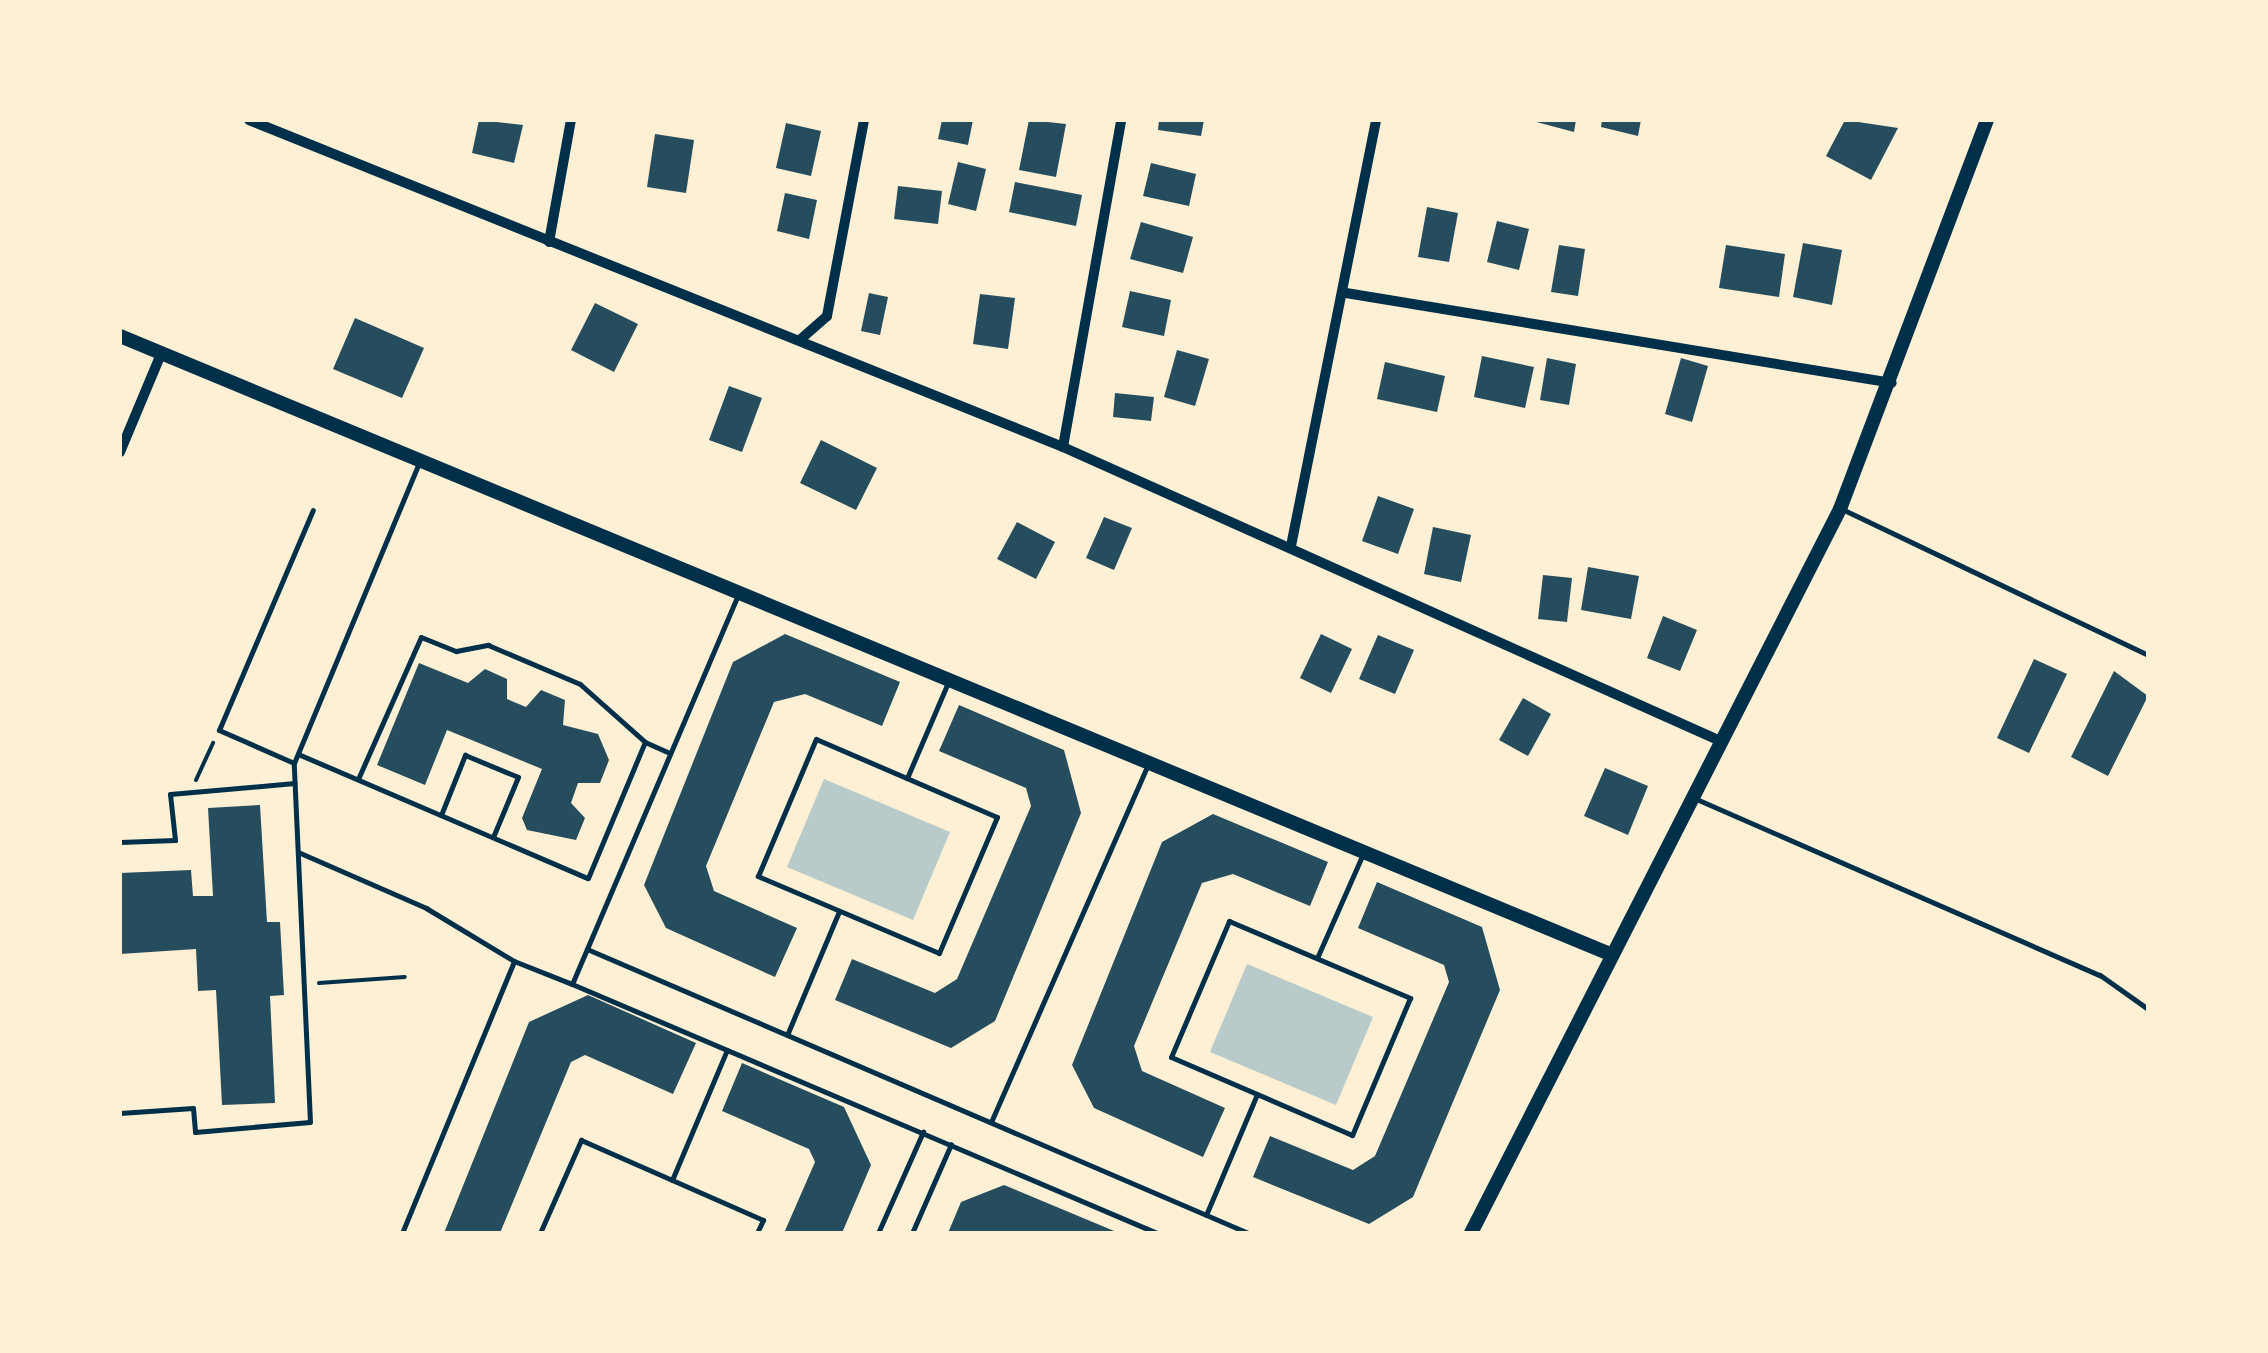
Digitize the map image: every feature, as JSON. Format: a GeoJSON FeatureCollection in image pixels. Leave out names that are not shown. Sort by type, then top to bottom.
{"type":"FeatureCollection","features":[{"type":"Feature","properties":{"kind":"street"},"geometry":{"type":"LineString","coordinates":[[249,120],[549,242],[802,338],[1063,447],[1292,546],[1718,740]]}},
{"type":"Feature","properties":{"kind":"street"},"geometry":{"type":"LineString","coordinates":[[549,242],[571,120]]}},
{"type":"Feature","properties":{"kind":"street"},"geometry":{"type":"LineString","coordinates":[[802,338],[827,316],[864,120]]}},
{"type":"Feature","properties":{"kind":"street"},"geometry":{"type":"LineString","coordinates":[[1063,447],[1122,120]]}},
{"type":"Feature","properties":{"kind":"street"},"geometry":{"type":"LineString","coordinates":[[1292,546],[1346,293],[1376,120]]}},
{"type":"Feature","properties":{"kind":"street"},"geometry":{"type":"LineString","coordinates":[[1471,1233],[1689,796],[1840,508],[1892,383],[1987,120]]}},
{"type":"Feature","properties":{"kind":"street"},"geometry":{"type":"LineString","coordinates":[[1346,293],[1892,383]]}},
{"type":"Feature","properties":{"kind":"street"},"geometry":{"type":"LineString","coordinates":[[120,336],[1610,954]]}},
{"type":"Feature","properties":{"kind":"street"},"geometry":{"type":"LineString","coordinates":[[120,452],[162,354]]}},
{"type":"Feature","properties":{"kind":"lane"},"geometry":{"type":"LineString","coordinates":[[120,1113],[194,1108],[195,1132],[310,1122],[294,763],[420,460]]}},
{"type":"Feature","properties":{"kind":"lane"},"geometry":{"type":"LineString","coordinates":[[1840,508],[2148,655]]}},
{"type":"Feature","properties":{"kind":"lane"},"geometry":{"type":"LineString","coordinates":[[294,763],[219,730],[313,510]]}},
{"type":"Feature","properties":{"kind":"lane"},"geometry":{"type":"LineString","coordinates":[[572,984],[739,593]]}},
{"type":"Feature","properties":{"kind":"lane"},"geometry":{"type":"LineString","coordinates":[[358,780],[421,637],[456,651],[488,646],[580,684],[645,742],[670,753]]}},
{"type":"Feature","properties":{"kind":"lane"},"geometry":{"type":"LineString","coordinates":[[907,778],[949,680]]}},
{"type":"Feature","properties":{"kind":"lane"},"geometry":{"type":"LineString","coordinates":[[816,740],[997,816],[938,953],[838,911],[758,876],[816,740]]}},
{"type":"Feature","properties":{"kind":"lane"},"geometry":{"type":"LineString","coordinates":[[298,754],[588,878],[645,742]]}},
{"type":"Feature","properties":{"kind":"lane"},"geometry":{"type":"LineString","coordinates":[[440,815],[465,756],[518,777],[493,837]]}},
{"type":"Feature","properties":{"kind":"lane"},"geometry":{"type":"LineString","coordinates":[[991,1122],[1149,763]]}},
{"type":"Feature","properties":{"kind":"lane"},"geometry":{"type":"LineString","coordinates":[[120,842],[175,840],[170,794],[295,784]]}},
{"type":"Feature","properties":{"kind":"lane"},"geometry":{"type":"LineString","coordinates":[[1689,796],[2100,975],[2148,1009]]}},
{"type":"Feature","properties":{"kind":"lane"},"geometry":{"type":"LineString","coordinates":[[298,852],[426,908],[514,960],[1157,1233]]}},
{"type":"Feature","properties":{"kind":"lane"},"geometry":{"type":"LineString","coordinates":[[1317,958],[1364,852]]}},
{"type":"Feature","properties":{"kind":"lane"},"geometry":{"type":"LineString","coordinates":[[788,1035],[838,911]]}},
{"type":"Feature","properties":{"kind":"lane"},"geometry":{"type":"LineString","coordinates":[[1229,920],[1410,998],[1352,1134],[1257,1094],[1171,1057],[1229,920]]}},
{"type":"Feature","properties":{"kind":"lane"},"geometry":{"type":"LineString","coordinates":[[587,950],[1248,1233]]}},
{"type":"Feature","properties":{"kind":"lane"},"geometry":{"type":"LineString","coordinates":[[402,1233],[514,960]]}},
{"type":"Feature","properties":{"kind":"lane"},"geometry":{"type":"LineString","coordinates":[[672,1180],[728,1049]]}},
{"type":"Feature","properties":{"kind":"lane"},"geometry":{"type":"LineString","coordinates":[[1206,1215],[1257,1094]]}},
{"type":"Feature","properties":{"kind":"lane"},"geometry":{"type":"LineString","coordinates":[[878,1233],[924,1132]]}},
{"type":"Feature","properties":{"kind":"lane"},"geometry":{"type":"LineString","coordinates":[[540,1233],[580,1140],[762,1220],[757,1233]]}},
{"type":"Feature","properties":{"kind":"lane"},"geometry":{"type":"LineString","coordinates":[[912,1233],[951,1144]]}},
{"type":"Feature","properties":{"kind":"path"},"geometry":{"type":"LineString","coordinates":[[190,792],[219,730]]}},
{"type":"Feature","properties":{"kind":"path"},"geometry":{"type":"LineString","coordinates":[[304,984],[406,977]]}},
{"type":"Feature","properties":{"kind":"shaded area"},"geometry":{"type":"Polygon","coordinates":[[[824,779],[950,832],[913,920],[787,867],[824,779]]]}},
{"type":"Feature","properties":{"kind":"shaded area"},"geometry":{"type":"Polygon","coordinates":[[[1247,964],[1373,1017],[1336,1105],[1210,1052],[1247,964]]]}},
{"type":"Feature","properties":{"kind":"building"},"geometry":{"type":"Polygon","coordinates":[[[479,120],[523,125],[514,163],[472,153],[479,120]]]}},
{"type":"Feature","properties":{"kind":"building"},"geometry":{"type":"Polygon","coordinates":[[[942,120],[973,120],[968,145],[938,139],[942,120]]]}},
{"type":"Feature","properties":{"kind":"building"},"geometry":{"type":"Polygon","coordinates":[[[1029,120],[1066,124],[1056,177],[1019,170],[1029,120]]]}},
{"type":"Feature","properties":{"kind":"building"},"geometry":{"type":"Polygon","coordinates":[[[1159,120],[1204,120],[1201,136],[1158,130],[1159,120]]]}},
{"type":"Feature","properties":{"kind":"building"},"geometry":{"type":"Polygon","coordinates":[[[1529,120],[1576,120],[1574,132],[1529,120]]]}},
{"type":"Feature","properties":{"kind":"building"},"geometry":{"type":"Polygon","coordinates":[[[1602,120],[1641,120],[1638,136],[1601,127],[1602,120]]]}},
{"type":"Feature","properties":{"kind":"building"},"geometry":{"type":"Polygon","coordinates":[[[1845,120],[1898,128],[1871,180],[1826,156],[1845,120]]]}},
{"type":"Feature","properties":{"kind":"building"},"geometry":{"type":"Polygon","coordinates":[[[786,123],[821,131],[811,176],[776,168],[786,123]]]}},
{"type":"Feature","properties":{"kind":"building"},"geometry":{"type":"Polygon","coordinates":[[[655,134],[694,140],[686,193],[647,187],[655,134]]]}},
{"type":"Feature","properties":{"kind":"building"},"geometry":{"type":"Polygon","coordinates":[[[958,162],[986,169],[976,211],[948,204],[958,162]]]}},
{"type":"Feature","properties":{"kind":"building"},"geometry":{"type":"Polygon","coordinates":[[[1151,163],[1196,174],[1189,206],[1143,196],[1151,163]]]}},
{"type":"Feature","properties":{"kind":"building"},"geometry":{"type":"Polygon","coordinates":[[[1015,182],[1082,195],[1076,226],[1009,212],[1015,182]]]}},
{"type":"Feature","properties":{"kind":"building"},"geometry":{"type":"Polygon","coordinates":[[[898,186],[942,191],[938,224],[894,219],[898,186]]]}},
{"type":"Feature","properties":{"kind":"building"},"geometry":{"type":"Polygon","coordinates":[[[785,193],[817,200],[809,239],[777,231],[785,193]]]}},
{"type":"Feature","properties":{"kind":"building"},"geometry":{"type":"Polygon","coordinates":[[[1427,207],[1458,213],[1449,262],[1418,257],[1427,207]]]}},
{"type":"Feature","properties":{"kind":"building"},"geometry":{"type":"Polygon","coordinates":[[[1497,221],[1529,229],[1519,270],[1487,262],[1497,221]]]}},
{"type":"Feature","properties":{"kind":"building"},"geometry":{"type":"Polygon","coordinates":[[[1141,222],[1193,237],[1183,273],[1130,259],[1141,222]]]}},
{"type":"Feature","properties":{"kind":"building"},"geometry":{"type":"Polygon","coordinates":[[[1803,243],[1842,250],[1832,305],[1793,297],[1803,243]]]}},
{"type":"Feature","properties":{"kind":"building"},"geometry":{"type":"Polygon","coordinates":[[[1559,245],[1585,249],[1578,296],[1551,292],[1559,245]]]}},
{"type":"Feature","properties":{"kind":"building"},"geometry":{"type":"Polygon","coordinates":[[[1726,245],[1785,254],[1779,297],[1719,288],[1726,245]]]}},
{"type":"Feature","properties":{"kind":"building"},"geometry":{"type":"Polygon","coordinates":[[[1130,291],[1171,300],[1164,336],[1122,327],[1130,291]]]}},
{"type":"Feature","properties":{"kind":"building"},"geometry":{"type":"Polygon","coordinates":[[[869,293],[888,297],[880,335],[861,331],[869,293]]]}},
{"type":"Feature","properties":{"kind":"building"},"geometry":{"type":"Polygon","coordinates":[[[980,294],[1015,298],[1008,349],[973,344],[980,294]]]}},
{"type":"Feature","properties":{"kind":"building"},"geometry":{"type":"Polygon","coordinates":[[[595,303],[638,324],[614,372],[571,350],[595,303]]]}},
{"type":"Feature","properties":{"kind":"building"},"geometry":{"type":"Polygon","coordinates":[[[355,318],[424,348],[402,398],[333,369],[355,318]]]}},
{"type":"Feature","properties":{"kind":"building"},"geometry":{"type":"Polygon","coordinates":[[[1177,350],[1209,359],[1195,406],[1164,397],[1177,350]]]}},
{"type":"Feature","properties":{"kind":"building"},"geometry":{"type":"Polygon","coordinates":[[[1482,356],[1534,367],[1525,408],[1474,397],[1482,356]]]}},
{"type":"Feature","properties":{"kind":"building"},"geometry":{"type":"Polygon","coordinates":[[[1547,358],[1576,364],[1569,405],[1540,400],[1547,358]]]}},
{"type":"Feature","properties":{"kind":"building"},"geometry":{"type":"Polygon","coordinates":[[[1681,358],[1708,366],[1692,422],[1665,414],[1681,358]]]}},
{"type":"Feature","properties":{"kind":"building"},"geometry":{"type":"Polygon","coordinates":[[[1385,362],[1445,376],[1437,412],[1377,399],[1385,362]]]}},
{"type":"Feature","properties":{"kind":"building"},"geometry":{"type":"Polygon","coordinates":[[[729,386],[762,398],[742,452],[709,440],[729,386]]]}},
{"type":"Feature","properties":{"kind":"building"},"geometry":{"type":"Polygon","coordinates":[[[1115,393],[1154,397],[1151,421],[1113,417],[1115,393]]]}},
{"type":"Feature","properties":{"kind":"building"},"geometry":{"type":"Polygon","coordinates":[[[821,440],[877,468],[856,510],[800,483],[821,440]]]}},
{"type":"Feature","properties":{"kind":"building"},"geometry":{"type":"Polygon","coordinates":[[[1378,496],[1414,509],[1398,554],[1362,541],[1378,496]]]}},
{"type":"Feature","properties":{"kind":"building"},"geometry":{"type":"Polygon","coordinates":[[[1104,517],[1132,528],[1114,570],[1086,558],[1104,517]]]}},
{"type":"Feature","properties":{"kind":"building"},"geometry":{"type":"Polygon","coordinates":[[[1017,522],[1055,542],[1036,579],[997,559],[1017,522]]]}},
{"type":"Feature","properties":{"kind":"building"},"geometry":{"type":"Polygon","coordinates":[[[1433,527],[1471,535],[1461,582],[1424,574],[1433,527]]]}},
{"type":"Feature","properties":{"kind":"building"},"geometry":{"type":"Polygon","coordinates":[[[1588,567],[1639,576],[1631,619],[1581,610],[1588,567]]]}},
{"type":"Feature","properties":{"kind":"building"},"geometry":{"type":"Polygon","coordinates":[[[1543,575],[1572,578],[1567,622],[1538,619],[1543,575]]]}},
{"type":"Feature","properties":{"kind":"building"},"geometry":{"type":"Polygon","coordinates":[[[1663,616],[1697,630],[1680,671],[1647,658],[1663,616]]]}},
{"type":"Feature","properties":{"kind":"building"},"geometry":{"type":"Polygon","coordinates":[[[785,634],[900,682],[882,726],[805,694],[774,702],[706,866],[714,891],[797,928],[775,977],[666,928],[644,885],[733,662],[785,634]]]}},
{"type":"Feature","properties":{"kind":"building"},"geometry":{"type":"Polygon","coordinates":[[[1321,634],[1352,649],[1331,693],[1300,678],[1321,634]]]}},
{"type":"Feature","properties":{"kind":"building"},"geometry":{"type":"Polygon","coordinates":[[[1378,635],[1414,650],[1395,694],[1359,679],[1378,635]]]}},
{"type":"Feature","properties":{"kind":"building"},"geometry":{"type":"Polygon","coordinates":[[[2034,659],[2067,674],[2029,753],[1997,738],[2034,659]]]}},
{"type":"Feature","properties":{"kind":"building"},"geometry":{"type":"Polygon","coordinates":[[[419,663],[468,683],[485,669],[507,679],[507,699],[526,707],[541,690],[565,700],[563,725],[598,734],[609,760],[600,783],[578,783],[571,803],[585,818],[576,840],[527,830],[522,818],[542,769],[447,730],[425,785],[377,765],[419,663]]]}},
{"type":"Feature","properties":{"kind":"building"},"geometry":{"type":"Polygon","coordinates":[[[2114,671],[2148,696],[2108,776],[2071,757],[2114,671]]]}},
{"type":"Feature","properties":{"kind":"building"},"geometry":{"type":"Polygon","coordinates":[[[1523,698],[1551,714],[1528,756],[1499,740],[1523,698]]]}},
{"type":"Feature","properties":{"kind":"building"},"geometry":{"type":"Polygon","coordinates":[[[959,705],[1064,750],[1081,813],[995,1021],[951,1048],[835,1000],[852,959],[935,993],[957,979],[1031,806],[1026,788],[939,751],[959,705]]]}},
{"type":"Feature","properties":{"kind":"building"},"geometry":{"type":"Polygon","coordinates":[[[1605,768],[1648,786],[1628,835],[1584,816],[1605,768]]]}},
{"type":"Feature","properties":{"kind":"building"},"geometry":{"type":"Polygon","coordinates":[[[260,805],[267,922],[280,922],[284,995],[270,996],[275,1103],[222,1105],[216,990],[198,991],[196,949],[120,954],[120,873],[191,870],[193,896],[213,896],[208,808],[260,805]]]}},
{"type":"Feature","properties":{"kind":"building"},"geometry":{"type":"Polygon","coordinates":[[[1213,814],[1328,862],[1310,906],[1233,874],[1202,883],[1134,1046],[1142,1071],[1225,1108],[1203,1157],[1094,1108],[1072,1065],[1162,842],[1213,814]]]}},
{"type":"Feature","properties":{"kind":"building"},"geometry":{"type":"Polygon","coordinates":[[[1377,882],[1482,927],[1500,990],[1413,1197],[1369,1224],[1253,1177],[1270,1136],[1353,1170],[1375,1156],[1449,982],[1444,965],[1358,928],[1377,882]]]}},
{"type":"Feature","properties":{"kind":"building"},"geometry":{"type":"Polygon","coordinates":[[[588,995],[696,1043],[673,1094],[585,1055],[571,1062],[500,1233],[444,1233],[529,1022],[588,995]]]}},
{"type":"Feature","properties":{"kind":"building"},"geometry":{"type":"Polygon","coordinates":[[[742,1063],[844,1107],[871,1165],[842,1233],[784,1233],[815,1162],[809,1149],[722,1111],[742,1063]]]}},
{"type":"Feature","properties":{"kind":"building"},"geometry":{"type":"Polygon","coordinates":[[[1004,1185],[1119,1233],[948,1233],[961,1202],[1004,1185]]]}}]}
